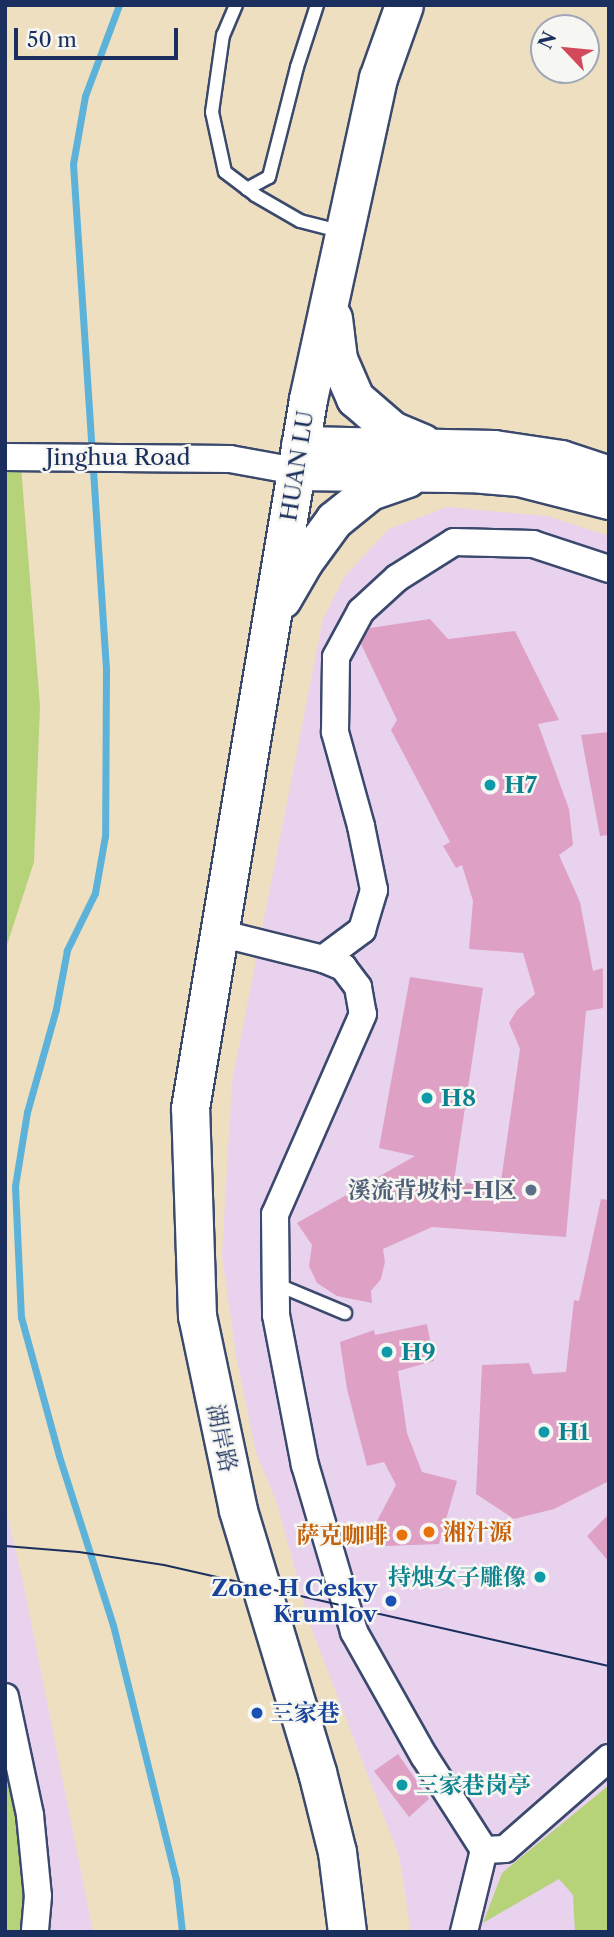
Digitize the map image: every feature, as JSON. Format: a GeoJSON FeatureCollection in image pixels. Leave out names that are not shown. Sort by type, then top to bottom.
{"type":"FeatureCollection","features":[{"type":"Feature","properties":{"kind":"street","name":"HUAN LU"},"geometry":{"type":"LineString","coordinates":[[219,933],[298,458],[332,282],[378,78],[404,5]]}},
{"type":"Feature","properties":{"kind":"street"},"geometry":{"type":"LineString","coordinates":[[332,282],[338,359],[355,398],[432,460]]}},
{"type":"Feature","properties":{"kind":"street"},"geometry":{"type":"LineString","coordinates":[[272,618],[304,561],[334,520],[370,491],[432,460],[494,449],[547,457],[609,475]]}},
{"type":"Feature","properties":{"kind":"street","name":"Jinghua Road"},"geometry":{"type":"LineString","coordinates":[[5,457],[298,458]]}},
{"type":"Feature","properties":{"kind":"street"},"geometry":{"type":"LineString","coordinates":[[298,458],[432,460],[519,477],[609,500]]}},
{"type":"Feature","properties":{"kind":"street"},"geometry":{"type":"LineString","coordinates":[[323,959],[362,930],[374,890],[361,826],[335,732],[336,657],[361,611],[397,578],[454,542],[533,544],[609,569]]}},
{"type":"Feature","properties":{"kind":"street"},"geometry":{"type":"LineString","coordinates":[[219,933],[323,959],[343,967],[358,988],[363,1014],[275,1214],[276,1315],[305,1465],[354,1632],[432,1768],[484,1850],[464,1932]]}},
{"type":"Feature","properties":{"kind":"street","name":"湖岸路"},"geometry":{"type":"LineString","coordinates":[[219,933],[190,1108],[197,1316],[238,1510],[324,1798],[337,1852],[347,1932]]}},
{"type":"Feature","properties":{"kind":"street"},"geometry":{"type":"LineString","coordinates":[[5,1697],[30,1815],[38,1896],[34,1932]]}},
{"type":"Feature","properties":{"kind":"street"},"geometry":{"type":"LineString","coordinates":[[484,1850],[505,1849],[609,1758]]}},
{"type":"Feature","properties":{"kind":"lane"},"geometry":{"type":"LineString","coordinates":[[236,5],[223,35],[212,112],[225,172],[247,189],[300,221],[343,232]]}},
{"type":"Feature","properties":{"kind":"lane"},"geometry":{"type":"LineString","coordinates":[[247,189],[270,177],[297,67],[317,5]]}},
{"type":"Feature","properties":{"kind":"lane"},"geometry":{"type":"LineString","coordinates":[[276,1283],[345,1313]]}},
{"type":"Feature","properties":{"kind":"shaded area"},"geometry":{"type":"Polygon","coordinates":[[[447,507],[547,516],[609,536],[609,1932],[411,1932],[399,1856],[310,1625],[277,1503],[256,1453],[236,1355],[222,1256],[232,1082],[323,619],[344,577],[389,529],[447,507]]]}},
{"type":"Feature","properties":{"kind":"shaded area"},"geometry":{"type":"Polygon","coordinates":[[[5,1506],[24,1586],[93,1932],[5,1932],[5,1506]]]}},
{"type":"Feature","properties":{"kind":"green space"},"geometry":{"type":"Polygon","coordinates":[[[5,466],[21,466],[40,706],[34,862],[5,951],[5,466]]]}},
{"type":"Feature","properties":{"kind":"green space"},"geometry":{"type":"Polygon","coordinates":[[[5,1751],[24,1857],[27,1908],[23,1932],[5,1932],[5,1751]]]}},
{"type":"Feature","properties":{"kind":"green space"},"geometry":{"type":"Polygon","coordinates":[[[609,1785],[609,1932],[575,1932],[573,1895],[559,1879],[483,1923],[502,1873],[609,1785]]]}},
{"type":"Feature","properties":{"kind":"building"},"geometry":{"type":"Polygon","coordinates":[[[430,619],[448,639],[515,631],[559,720],[538,724],[569,809],[573,845],[559,855],[580,902],[593,971],[603,968],[603,1008],[586,1011],[566,1237],[432,1227],[383,1249],[385,1262],[381,1279],[371,1291],[372,1303],[337,1296],[317,1283],[309,1266],[312,1245],[297,1223],[415,1156],[379,1148],[410,977],[483,988],[454,1181],[500,1188],[520,1049],[509,1023],[517,1010],[535,994],[523,953],[469,949],[473,901],[462,865],[456,868],[443,846],[450,842],[391,730],[397,720],[361,644],[370,628],[430,619]]]}},
{"type":"Feature","properties":{"kind":"building"},"geometry":{"type":"Polygon","coordinates":[[[609,732],[609,835],[600,836],[581,735],[609,732]]]}},
{"type":"Feature","properties":{"kind":"building","name":"H1"},"geometry":{"type":"Polygon","coordinates":[[[601,1199],[609,1200],[609,1481],[554,1509],[514,1519],[476,1494],[482,1365],[529,1363],[533,1374],[566,1372],[574,1300],[579,1301],[601,1199]]]}},
{"type":"Feature","properties":{"kind":"building"},"geometry":{"type":"Polygon","coordinates":[[[427,1324],[434,1361],[398,1371],[407,1433],[422,1472],[457,1481],[439,1544],[386,1546],[369,1536],[396,1485],[384,1462],[367,1466],[347,1389],[340,1342],[374,1330],[375,1335],[427,1324]]]}},
{"type":"Feature","properties":{"kind":"building"},"geometry":{"type":"Polygon","coordinates":[[[609,1514],[609,1562],[587,1536],[609,1514]]]}},
{"type":"Feature","properties":{"kind":"building","name":"三家巷岗亭"},"geometry":{"type":"Polygon","coordinates":[[[398,1754],[429,1799],[409,1817],[374,1771],[398,1754]]]}},
{"type":"Feature","properties":{"kind":"waterway"},"geometry":{"type":"LineString","coordinates":[[119,5],[85,96],[73,164],[106,669],[105,836],[95,893],[67,950],[56,1009],[27,1112],[15,1186],[21,1317],[59,1456],[113,1625],[176,1879],[182,1932]]}},
{"type":"Feature","properties":{"kind":"tram line"},"geometry":{"type":"LineString","coordinates":[[5,1546],[79,1552],[164,1565],[609,1666]]}},
{"type":"Feature","properties":{"kind":"place","name":"H7"},"geometry":{"type":"Point","coordinates":[490,785]}},
{"type":"Feature","properties":{"kind":"place","name":"H8"},"geometry":{"type":"Point","coordinates":[427,1098]}},
{"type":"Feature","properties":{"kind":"place","name":"溪流背坡村-H区"},"geometry":{"type":"Point","coordinates":[531,1190]}},
{"type":"Feature","properties":{"kind":"place","name":"H9"},"geometry":{"type":"Point","coordinates":[387,1352]}},
{"type":"Feature","properties":{"kind":"place","name":"H1"},"geometry":{"type":"Point","coordinates":[544,1432]}},
{"type":"Feature","properties":{"kind":"place","name":"湘汁源"},"geometry":{"type":"Point","coordinates":[429,1532]}},
{"type":"Feature","properties":{"kind":"place","name":"萨克咖啡"},"geometry":{"type":"Point","coordinates":[402,1535]}},
{"type":"Feature","properties":{"kind":"place","name":"持烛女子雕像"},"geometry":{"type":"Point","coordinates":[540,1577]}},
{"type":"Feature","properties":{"kind":"place","name":"Zone H Cesky Krumlov"},"geometry":{"type":"Point","coordinates":[391,1601]}},
{"type":"Feature","properties":{"kind":"place","name":"三家巷"},"geometry":{"type":"Point","coordinates":[257,1713]}},
{"type":"Feature","properties":{"kind":"place","name":"三家巷岗亭"},"geometry":{"type":"Point","coordinates":[402,1785]}}]}
